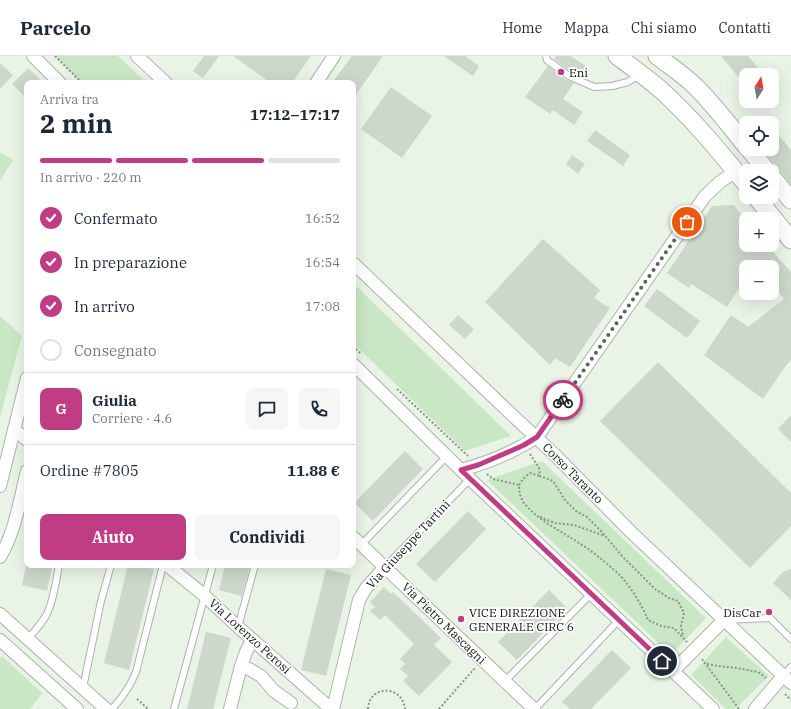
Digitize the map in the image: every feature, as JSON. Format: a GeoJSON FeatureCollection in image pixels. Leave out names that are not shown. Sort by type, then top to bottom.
{"type":"FeatureCollection","features":[{"type":"Feature","properties":{"kind":"main road"},"geometry":{"type":"LineString","coordinates":[[617,56],[641,74],[679,107],[739,175]]}},
{"type":"Feature","properties":{"kind":"main road"},"geometry":{"type":"LineString","coordinates":[[657,56],[695,86],[739,138]]}},
{"type":"Feature","properties":{"kind":"main road"},"geometry":{"type":"LineString","coordinates":[[755,156],[761,164]]}},
{"type":"Feature","properties":{"kind":"main road"},"geometry":{"type":"LineString","coordinates":[[779,185],[791,200]]}},
{"type":"Feature","properties":{"kind":"main road"},"geometry":{"type":"LineString","coordinates":[[762,204],[791,240]]}},
{"type":"Feature","properties":{"kind":"street"},"geometry":{"type":"LineString","coordinates":[[32,56],[57,80]]}},
{"type":"Feature","properties":{"kind":"street"},"geometry":{"type":"LineString","coordinates":[[138,56],[163,80]]}},
{"type":"Feature","properties":{"kind":"street"},"geometry":{"type":"LineString","coordinates":[[318,80],[334,56]]}},
{"type":"Feature","properties":{"kind":"street"},"geometry":{"type":"LineString","coordinates":[[461,470],[478,465],[524,445],[537,437],[705,196],[720,182],[739,177]]}},
{"type":"Feature","properties":{"kind":"street","name":"Corso Taranto"},"geometry":{"type":"LineString","coordinates":[[356,266],[537,437],[632,533],[785,678]]}},
{"type":"Feature","properties":{"kind":"street"},"geometry":{"type":"LineString","coordinates":[[356,367],[470,479],[713,709]]}},
{"type":"Feature","properties":{"kind":"street"},"geometry":{"type":"LineString","coordinates":[[0,486],[24,390]]}},
{"type":"Feature","properties":{"kind":"street"},"geometry":{"type":"LineString","coordinates":[[14,429],[24,437]]}},
{"type":"Feature","properties":{"kind":"street"},"geometry":{"type":"LineString","coordinates":[[0,556],[13,529],[24,483]]}},
{"type":"Feature","properties":{"kind":"street","name":"Via Pietro Mascagni"},"geometry":{"type":"LineString","coordinates":[[357,541],[535,709]]}},
{"type":"Feature","properties":{"kind":"street","name":"Via Giuseppe Tartini"},"geometry":{"type":"LineString","coordinates":[[332,709],[359,600],[366,588],[385,567]]}},
{"type":"Feature","properties":{"kind":"street","name":"Via Lorenzo Perosi"},"geometry":{"type":"LineString","coordinates":[[171,568],[205,596],[252,640],[332,709]]}},
{"type":"Feature","properties":{"kind":"street"},"geometry":{"type":"LineString","coordinates":[[0,614],[106,709]]}},
{"type":"Feature","properties":{"kind":"street"},"geometry":{"type":"LineString","coordinates":[[673,671],[724,620]]}},
{"type":"Feature","properties":{"kind":"street"},"geometry":{"type":"LineString","coordinates":[[0,640],[77,709]]}},
{"type":"Feature","properties":{"kind":"street"},"geometry":{"type":"LineString","coordinates":[[230,709],[241,666],[252,640]]}},
{"type":"Feature","properties":{"kind":"street"},"geometry":{"type":"LineString","coordinates":[[241,666],[261,676],[274,691],[292,703],[307,688]]}},
{"type":"Feature","properties":{"kind":"street"},"geometry":{"type":"LineString","coordinates":[[755,709],[785,678]]}},
{"type":"Feature","properties":{"kind":"lane"},"geometry":{"type":"LineString","coordinates":[[546,56],[547,60],[569,76],[594,87],[612,86],[628,82],[641,74]]}},
{"type":"Feature","properties":{"kind":"lane"},"geometry":{"type":"LineString","coordinates":[[357,541],[447,456]]}},
{"type":"Feature","properties":{"kind":"lane","name":"Via Giuseppe Tartini"},"geometry":{"type":"LineString","coordinates":[[385,567],[470,479]]}},
{"type":"Feature","properties":{"kind":"lane"},"geometry":{"type":"LineString","coordinates":[[28,639],[40,625],[47,612],[53,595],[59,568]]}},
{"type":"Feature","properties":{"kind":"lane"},"geometry":{"type":"LineString","coordinates":[[83,688],[102,597],[110,568]]}},
{"type":"Feature","properties":{"kind":"lane"},"geometry":{"type":"LineString","coordinates":[[112,709],[129,688],[137,668],[162,568]]}},
{"type":"Feature","properties":{"kind":"lane"},"geometry":{"type":"LineString","coordinates":[[174,709],[212,568]]}},
{"type":"Feature","properties":{"kind":"lane"},"geometry":{"type":"LineString","coordinates":[[238,627],[253,568]]}},
{"type":"Feature","properties":{"kind":"lane"},"geometry":{"type":"LineString","coordinates":[[505,681],[591,594]]}},
{"type":"Feature","properties":{"kind":"lane"},"geometry":{"type":"LineString","coordinates":[[724,620],[770,618],[791,639]]}},
{"type":"Feature","properties":{"kind":"lane"},"geometry":{"type":"LineString","coordinates":[[535,709],[619,620]]}},
{"type":"Feature","properties":{"kind":"path"},"geometry":{"type":"LineString","coordinates":[[55,56],[79,80]]}},
{"type":"Feature","properties":{"kind":"path"},"geometry":{"type":"LineString","coordinates":[[356,349],[362,354]]}},
{"type":"Feature","properties":{"kind":"path"},"geometry":{"type":"LineString","coordinates":[[397,388],[493,479],[519,485]]}},
{"type":"Feature","properties":{"kind":"path"},"geometry":{"type":"LineString","coordinates":[[540,476],[530,473],[519,485],[519,493],[524,503],[535,514],[558,531],[587,549],[614,569],[624,579],[644,610],[648,620],[661,626],[674,628],[684,637]]}},
{"type":"Feature","properties":{"kind":"path"},"geometry":{"type":"LineString","coordinates":[[535,514],[555,523],[574,525],[606,537]]}},
{"type":"Feature","properties":{"kind":"path"},"geometry":{"type":"LineString","coordinates":[[439,709],[482,660]]}},
{"type":"Feature","properties":{"kind":"path"},"geometry":{"type":"LineString","coordinates":[[739,709],[706,664],[737,668],[785,678],[791,700]]}},
{"type":"Feature","properties":{"kind":"path"},"geometry":{"type":"LineString","coordinates":[[368,709],[370,700],[374,695],[385,690],[391,691],[402,698],[405,704],[405,709]]}},
{"type":"Feature","properties":{"kind":"path"},"geometry":{"type":"LineString","coordinates":[[137,699],[148,709]]}},
{"type":"Feature","properties":{"kind":"green space"},"geometry":{"type":"Polygon","coordinates":[[[55,56],[118,56],[144,80],[79,80],[55,56]]]}},
{"type":"Feature","properties":{"kind":"green space"},"geometry":{"type":"Polygon","coordinates":[[[0,152],[13,160],[0,181],[0,152]]]}},
{"type":"Feature","properties":{"kind":"green space"},"geometry":{"type":"Polygon","coordinates":[[[356,286],[511,436],[465,451],[356,346],[356,286]]]}},
{"type":"Feature","properties":{"kind":"green space"},"geometry":{"type":"Polygon","coordinates":[[[0,316],[22,336],[0,417],[0,316]]]}},
{"type":"Feature","properties":{"kind":"green space"},"geometry":{"type":"Polygon","coordinates":[[[542,461],[706,618],[671,655],[487,480],[542,461]]]}},
{"type":"Feature","properties":{"kind":"green space"},"geometry":{"type":"Polygon","coordinates":[[[726,637],[769,676],[735,709],[726,709],[691,675],[726,637]]]}},
{"type":"Feature","properties":{"kind":"green space"},"geometry":{"type":"Polygon","coordinates":[[[2,656],[42,693],[30,709],[0,709],[0,658],[2,656]]]}},
{"type":"Feature","properties":{"kind":"building"},"geometry":{"type":"Polygon","coordinates":[[[204,56],[219,56],[203,78],[193,71],[204,56]]]}},
{"type":"Feature","properties":{"kind":"building"},"geometry":{"type":"Polygon","coordinates":[[[233,56],[311,56],[294,80],[267,80],[233,56]]]}},
{"type":"Feature","properties":{"kind":"building"},"geometry":{"type":"Polygon","coordinates":[[[352,56],[383,56],[356,95],[356,80],[334,80],[352,56]]]}},
{"type":"Feature","properties":{"kind":"building"},"geometry":{"type":"Polygon","coordinates":[[[444,56],[465,56],[479,66],[473,76],[444,56]]]}},
{"type":"Feature","properties":{"kind":"building"},"geometry":{"type":"Polygon","coordinates":[[[556,56],[571,56],[586,66],[580,76],[571,72],[554,59],[556,56]]]}},
{"type":"Feature","properties":{"kind":"building"},"geometry":{"type":"Polygon","coordinates":[[[721,56],[748,56],[758,68],[739,68],[739,78],[721,56]]]}},
{"type":"Feature","properties":{"kind":"building"},"geometry":{"type":"Polygon","coordinates":[[[0,63],[13,75],[0,89],[0,63]]]}},
{"type":"Feature","properties":{"kind":"building"},"geometry":{"type":"Polygon","coordinates":[[[548,66],[566,80],[574,83],[563,99],[583,112],[574,125],[553,110],[550,114],[525,97],[548,66]]]}},
{"type":"Feature","properties":{"kind":"building"},"geometry":{"type":"Polygon","coordinates":[[[28,68],[41,80],[24,80],[24,96],[12,84],[28,68]]]}},
{"type":"Feature","properties":{"kind":"building"},"geometry":{"type":"Polygon","coordinates":[[[391,87],[432,116],[402,158],[361,129],[391,87]]]}},
{"type":"Feature","properties":{"kind":"building"},"geometry":{"type":"Polygon","coordinates":[[[595,130],[630,155],[623,166],[587,141],[595,130]]]}},
{"type":"Feature","properties":{"kind":"building"},"geometry":{"type":"Polygon","coordinates":[[[779,135],[791,150],[791,184],[779,170],[779,164],[774,164],[768,156],[779,156],[779,135]]]}},
{"type":"Feature","properties":{"kind":"building"},"geometry":{"type":"Polygon","coordinates":[[[572,155],[585,164],[578,174],[566,164],[572,155]]]}},
{"type":"Feature","properties":{"kind":"building"},"geometry":{"type":"Polygon","coordinates":[[[734,205],[740,212],[739,252],[773,252],[791,272],[791,360],[763,399],[704,355],[731,315],[748,327],[784,299],[779,293],[779,260],[739,260],[739,288],[727,307],[691,284],[689,288],[667,273],[712,206],[734,205]]]}},
{"type":"Feature","properties":{"kind":"building"},"geometry":{"type":"Polygon","coordinates":[[[543,239],[600,290],[594,298],[610,308],[570,367],[555,358],[550,365],[485,302],[543,239]]]}},
{"type":"Feature","properties":{"kind":"building"},"geometry":{"type":"Polygon","coordinates":[[[657,289],[700,321],[687,338],[644,306],[657,289]]]}},
{"type":"Feature","properties":{"kind":"building"},"geometry":{"type":"Polygon","coordinates":[[[458,315],[474,329],[465,339],[449,325],[458,315]]]}},
{"type":"Feature","properties":{"kind":"building"},"geometry":{"type":"Polygon","coordinates":[[[658,362],[791,493],[791,526],[750,568],[600,421],[658,362]]]}},
{"type":"Feature","properties":{"kind":"building"},"geometry":{"type":"Polygon","coordinates":[[[791,415],[791,442],[778,429],[791,415]]]}},
{"type":"Feature","properties":{"kind":"building"},"geometry":{"type":"Polygon","coordinates":[[[405,451],[423,469],[373,521],[356,505],[356,501],[405,451]]]}},
{"type":"Feature","properties":{"kind":"building"},"geometry":{"type":"Polygon","coordinates":[[[468,511],[486,529],[435,582],[416,564],[468,511]]]}},
{"type":"Feature","properties":{"kind":"building"},"geometry":{"type":"Polygon","coordinates":[[[25,568],[52,568],[47,591],[22,585],[25,568]]]}},
{"type":"Feature","properties":{"kind":"building"},"geometry":{"type":"Polygon","coordinates":[[[127,568],[154,569],[129,670],[104,663],[127,568]]]}},
{"type":"Feature","properties":{"kind":"building"},"geometry":{"type":"Polygon","coordinates":[[[224,568],[249,568],[242,596],[219,590],[224,568]]]}},
{"type":"Feature","properties":{"kind":"building"},"geometry":{"type":"Polygon","coordinates":[[[326,569],[351,575],[326,676],[301,670],[326,569]]]}},
{"type":"Feature","properties":{"kind":"building"},"geometry":{"type":"Polygon","coordinates":[[[791,569],[791,600],[773,583],[783,572],[791,569]]]}},
{"type":"Feature","properties":{"kind":"building"},"geometry":{"type":"Polygon","coordinates":[[[384,587],[391,594],[393,592],[441,638],[434,645],[452,662],[419,696],[403,681],[408,676],[400,669],[405,664],[400,659],[414,644],[385,615],[380,620],[370,611],[375,607],[370,602],[384,587]]]}},
{"type":"Feature","properties":{"kind":"building"},"geometry":{"type":"Polygon","coordinates":[[[549,590],[567,608],[517,660],[498,642],[549,590]]]}},
{"type":"Feature","properties":{"kind":"building"},"geometry":{"type":"Polygon","coordinates":[[[206,632],[231,638],[213,709],[187,709],[206,632]]]}},
{"type":"Feature","properties":{"kind":"building"},"geometry":{"type":"Polygon","coordinates":[[[612,650],[631,668],[591,709],[570,709],[562,702],[612,650]]]}},
{"type":"Feature","properties":{"kind":"way so far"},"geometry":{"type":"LineString","coordinates":[[563,400],[687,222]]}},
{"type":"Feature","properties":{"kind":"place","name":"Eni"},"geometry":{"type":"Point","coordinates":[561,72]}},
{"type":"Feature","properties":{"kind":"place","name":"DisCar"},"geometry":{"type":"Point","coordinates":[769,612]}},
{"type":"Feature","properties":{"kind":"place","name":"VICE DIREZIONE GENERALE CIRC 6"},"geometry":{"type":"Point","coordinates":[461,619]}},
{"type":"Feature","properties":{"kind":"route"},"geometry":{"type":"LineString","coordinates":[[563,400],[537,437],[513,450],[478,465],[461,470],[662,661]]}}]}
